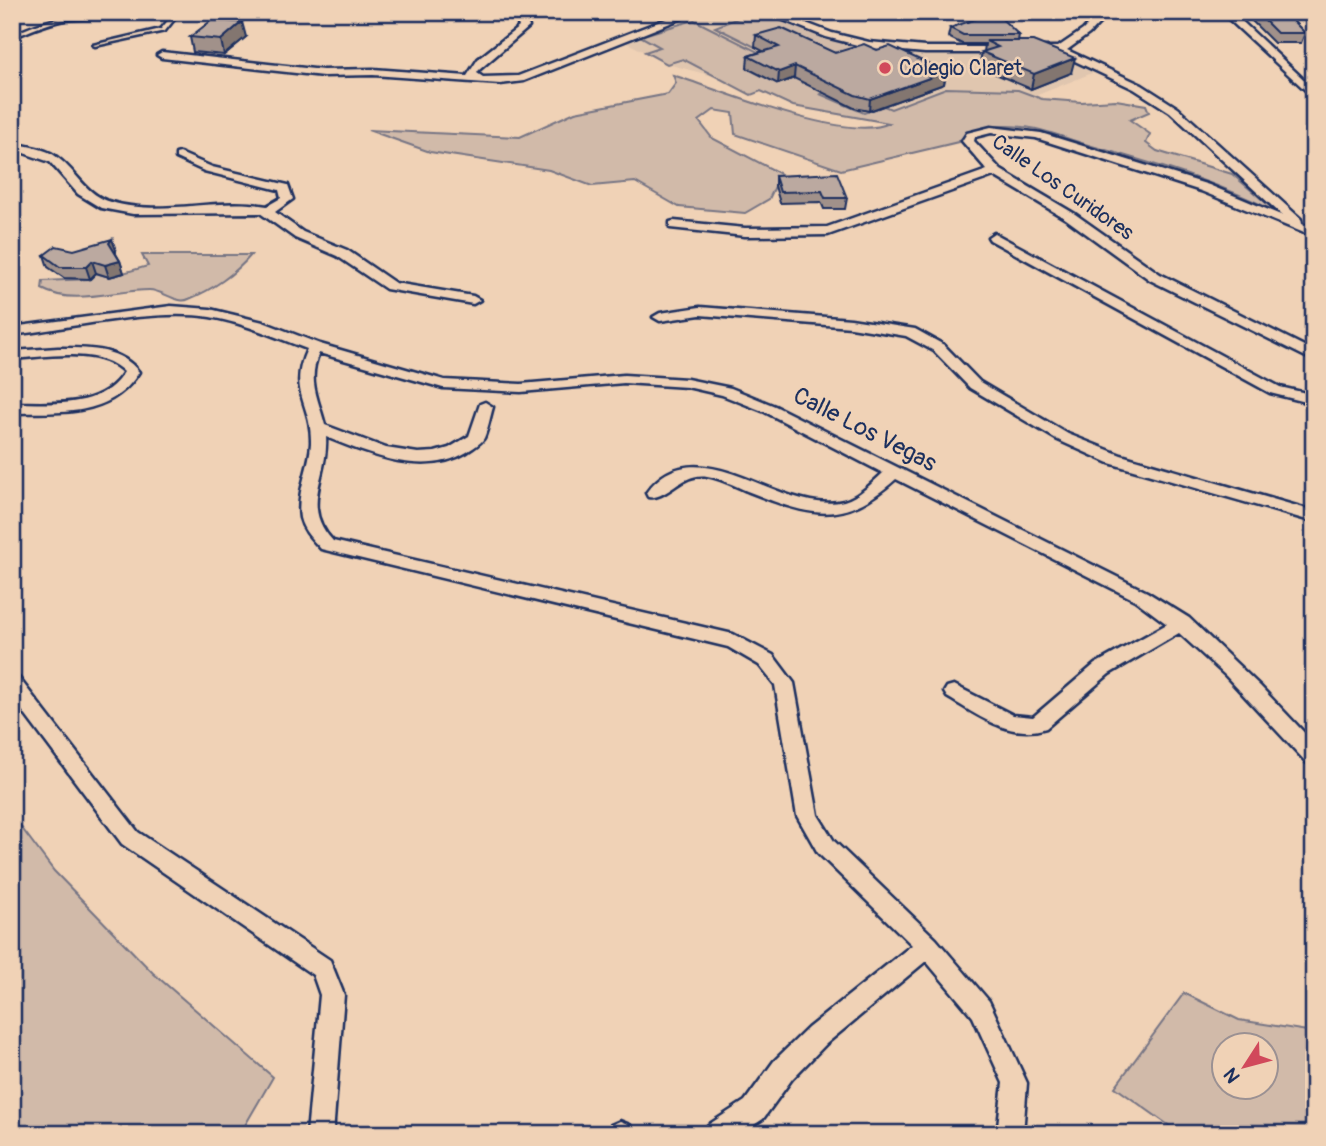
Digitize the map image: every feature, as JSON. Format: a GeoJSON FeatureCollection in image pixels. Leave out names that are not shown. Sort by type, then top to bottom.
{"type":"FeatureCollection","features":[{"type":"Feature","properties":{"kind":"street"},"geometry":{"type":"LineString","coordinates":[[481,80],[471,74],[477,63],[510,44],[524,27],[519,12]]}},
{"type":"Feature","properties":{"kind":"street"},"geometry":{"type":"LineString","coordinates":[[162,55],[323,73],[373,72],[481,80],[520,79],[693,12]]}},
{"type":"Feature","properties":{"kind":"street"},"geometry":{"type":"LineString","coordinates":[[768,12],[829,35],[869,45],[925,50],[1060,50],[1138,87],[1174,110],[1308,230]]}},
{"type":"Feature","properties":{"kind":"street"},"geometry":{"type":"LineString","coordinates":[[1060,50],[1086,32],[1105,12]]}},
{"type":"Feature","properties":{"kind":"street"},"geometry":{"type":"LineString","coordinates":[[1226,12],[1314,95]]}},
{"type":"Feature","properties":{"kind":"street","name":"Calle Los Curidores"},"geometry":{"type":"LineString","coordinates":[[1308,230],[1205,188],[1037,135],[991,130],[971,135],[968,141],[996,171],[1080,222],[1133,264],[1314,357]]}},
{"type":"Feature","properties":{"kind":"street"},"geometry":{"type":"LineString","coordinates":[[12,146],[49,157],[82,191],[114,208],[133,210],[256,207],[268,211],[299,235],[342,253],[391,286],[473,300]]}},
{"type":"Feature","properties":{"kind":"street"},"geometry":{"type":"LineString","coordinates":[[180,156],[208,169],[284,188],[288,199],[268,211]]}},
{"type":"Feature","properties":{"kind":"street"},"geometry":{"type":"LineString","coordinates":[[674,225],[745,232],[828,231],[996,171]]}},
{"type":"Feature","properties":{"kind":"street"},"geometry":{"type":"LineString","coordinates":[[994,237],[1275,390],[1306,398],[1314,396]]}},
{"type":"Feature","properties":{"kind":"street","name":"Calle Los Vegas"},"geometry":{"type":"LineString","coordinates":[[12,331],[171,310],[210,313],[258,325],[315,346],[443,384],[521,387],[624,379],[687,383],[726,391],[770,409],[1141,596],[1183,623],[1237,674],[1314,757]]}},
{"type":"Feature","properties":{"kind":"street"},"geometry":{"type":"LineString","coordinates":[[660,317],[700,310],[851,323],[910,332],[939,348],[975,385],[1063,437],[1115,459],[1314,517]]}},
{"type":"Feature","properties":{"kind":"street"},"geometry":{"type":"LineString","coordinates":[[315,346],[305,365],[304,374],[318,428],[308,516],[313,531],[327,545],[733,641],[766,660],[784,683],[808,816],[826,847],[928,946],[981,1009],[1015,1083],[1010,1134]]}},
{"type":"Feature","properties":{"kind":"street"},"geometry":{"type":"LineString","coordinates":[[12,355],[69,352],[113,356],[127,363],[132,372],[119,392],[102,399],[63,406],[12,408]]}},
{"type":"Feature","properties":{"kind":"street"},"geometry":{"type":"LineString","coordinates":[[318,428],[377,452],[423,457],[453,453],[476,438],[485,407]]}},
{"type":"Feature","properties":{"kind":"street"},"geometry":{"type":"LineString","coordinates":[[654,493],[675,475],[694,470],[709,471],[809,505],[845,506],[865,496],[894,472]]}},
{"type":"Feature","properties":{"kind":"street"},"geometry":{"type":"LineString","coordinates":[[954,692],[1017,725],[1031,727],[1040,723],[1102,669],[1183,623]]}},
{"type":"Feature","properties":{"kind":"street"},"geometry":{"type":"LineString","coordinates":[[12,682],[130,838],[321,968],[332,995],[320,1134]]}},
{"type":"Feature","properties":{"kind":"street"},"geometry":{"type":"LineString","coordinates":[[717,1134],[754,1110],[783,1070],[817,1036],[928,946]]}},
{"type":"Feature","properties":{"kind":"lane"},"geometry":{"type":"LineString","coordinates":[[12,37],[34,25],[61,18],[145,12]]}},
{"type":"Feature","properties":{"kind":"lane"},"geometry":{"type":"LineString","coordinates":[[95,45],[163,30],[178,12]]}},
{"type":"Feature","properties":{"kind":"shaded area","name":"Colegio Claret"},"geometry":{"type":"Polygon","coordinates":[[[715,12],[764,12],[870,49],[936,55],[1036,51],[1057,53],[1097,71],[1035,96],[1018,90],[946,88],[892,109],[890,122],[793,106],[761,91],[751,95],[717,77],[667,64],[626,42],[715,12]]]}},
{"type":"Feature","properties":{"kind":"shaded area"},"geometry":{"type":"Polygon","coordinates":[[[753,12],[764,12],[861,47],[899,52],[830,66],[781,40],[755,47],[715,27],[753,12]]]}},
{"type":"Feature","properties":{"kind":"shaded area"},"geometry":{"type":"Polygon","coordinates":[[[694,20],[774,60],[748,69],[778,84],[798,77],[823,92],[820,94],[864,113],[884,106],[891,109],[946,88],[1018,90],[1042,99],[1081,102],[1116,100],[1146,105],[1149,112],[1130,120],[1150,134],[1146,143],[1157,151],[1232,174],[1278,213],[1231,191],[1183,174],[1023,127],[997,126],[980,129],[964,136],[958,142],[841,170],[735,134],[733,113],[714,110],[699,121],[712,138],[781,174],[769,199],[745,213],[679,207],[635,182],[592,186],[549,170],[430,152],[368,130],[520,137],[575,112],[668,94],[676,83],[673,75],[815,121],[870,128],[889,123],[793,106],[761,91],[751,95],[683,59],[667,64],[645,52],[660,47],[640,36],[694,20]]]}},
{"type":"Feature","properties":{"kind":"shaded area"},"geometry":{"type":"Polygon","coordinates":[[[142,255],[251,255],[223,281],[184,300],[149,290],[81,297],[54,294],[42,289],[43,281],[90,279],[96,273],[109,277],[148,266],[142,255]]]}},
{"type":"Feature","properties":{"kind":"shaded area"},"geometry":{"type":"Polygon","coordinates":[[[12,815],[54,871],[153,973],[273,1077],[240,1134],[12,1134],[12,815]]]}},
{"type":"Feature","properties":{"kind":"shaded area"},"geometry":{"type":"Polygon","coordinates":[[[1184,993],[1239,1020],[1314,1032],[1314,1134],[1181,1134],[1115,1087],[1184,993]]]}},
{"type":"Feature","properties":{"kind":"building"},"geometry":{"type":"Polygon","coordinates":[[[1256,12],[1284,12],[1305,33],[1277,33],[1256,12]]]}},
{"type":"Feature","properties":{"kind":"building"},"geometry":{"type":"Polygon","coordinates":[[[981,17],[1002,19],[1019,35],[963,35],[950,28],[981,17]]]}},
{"type":"Feature","properties":{"kind":"building"},"geometry":{"type":"Polygon","coordinates":[[[212,20],[242,22],[221,40],[190,37],[212,20]]]}},
{"type":"Feature","properties":{"kind":"building"},"geometry":{"type":"Polygon","coordinates":[[[781,28],[835,53],[864,44],[877,50],[890,46],[946,72],[870,99],[855,95],[795,66],[779,72],[748,56],[779,47],[756,35],[781,28]]]}},
{"type":"Feature","properties":{"kind":"building"},"geometry":{"type":"Polygon","coordinates":[[[986,41],[1033,41],[1075,58],[1034,74],[982,52],[998,47],[986,41]]]}},
{"type":"Feature","properties":{"kind":"building"},"geometry":{"type":"Polygon","coordinates":[[[837,173],[847,198],[825,198],[822,191],[780,192],[775,176],[837,173]]]}},
{"type":"Feature","properties":{"kind":"building"},"geometry":{"type":"Polygon","coordinates":[[[112,239],[109,243],[120,261],[105,265],[92,261],[86,267],[60,267],[44,255],[56,246],[74,250],[112,239]]]}},
{"type":"Feature","properties":{"kind":"place","name":"Colegio Claret"},"geometry":{"type":"Point","coordinates":[885,68]}}]}
